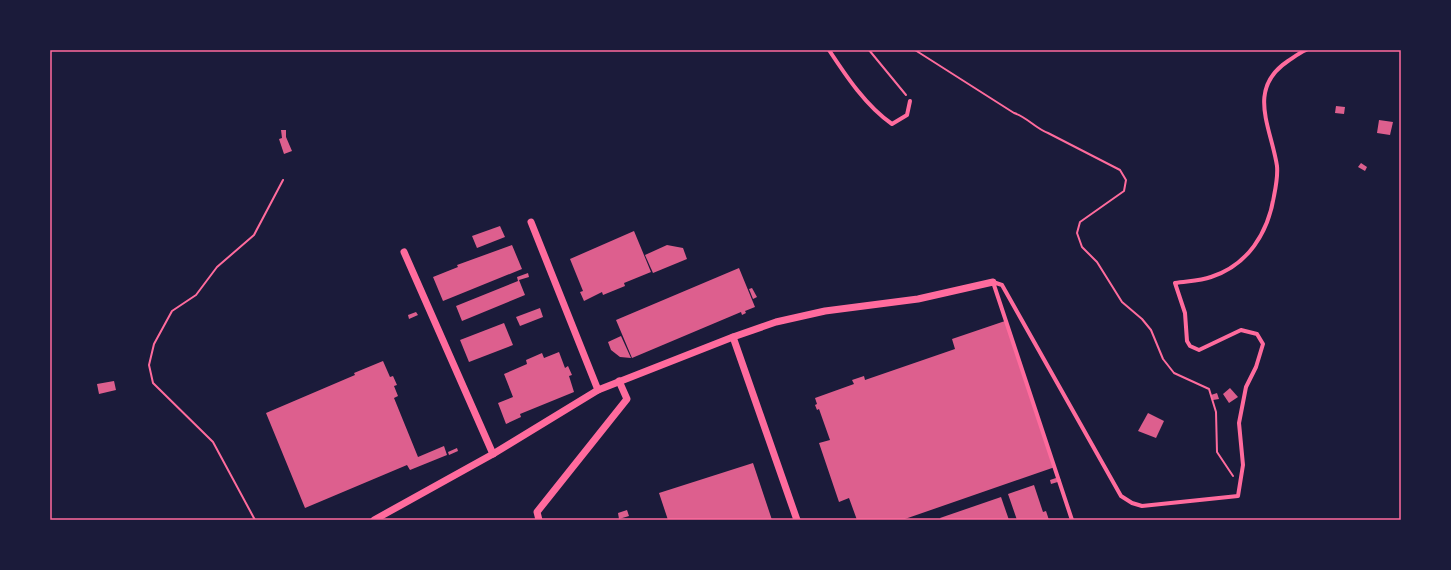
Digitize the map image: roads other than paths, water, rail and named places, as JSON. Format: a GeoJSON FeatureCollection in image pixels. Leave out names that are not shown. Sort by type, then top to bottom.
{"type":"FeatureCollection","features":[{"type":"Feature","properties":{"kind":"street"},"geometry":{"type":"LineString","coordinates":[[829,50],[842,70],[881,116],[892,124],[907,115],[910,101]]}},
{"type":"Feature","properties":{"kind":"street"},"geometry":{"type":"LineString","coordinates":[[374,520],[493,454],[598,390],[733,336],[776,322],[825,311],[918,299],[993,282],[1002,285],[1121,496],[1132,503],[1142,506],[1238,496],[1243,465],[1239,423],[1246,386],[1256,367],[1263,344],[1257,334],[1241,330],[1199,350],[1190,346],[1186,341],[1185,313],[1175,283],[1210,278],[1232,267],[1246,256],[1263,232],[1272,209],[1278,176],[1263,105],[1267,85],[1276,69],[1306,50]]}},
{"type":"Feature","properties":{"kind":"street"},"geometry":{"type":"LineString","coordinates":[[530,222],[598,390]]}},
{"type":"Feature","properties":{"kind":"street"},"geometry":{"type":"LineString","coordinates":[[404,252],[493,454]]}},
{"type":"Feature","properties":{"kind":"street"},"geometry":{"type":"LineString","coordinates":[[993,282],[1072,520]]}},
{"type":"Feature","properties":{"kind":"street"},"geometry":{"type":"LineString","coordinates":[[733,336],[797,520]]}},
{"type":"Feature","properties":{"kind":"street"},"geometry":{"type":"LineString","coordinates":[[539,520],[537,512],[627,399],[619,381]]}}]}
